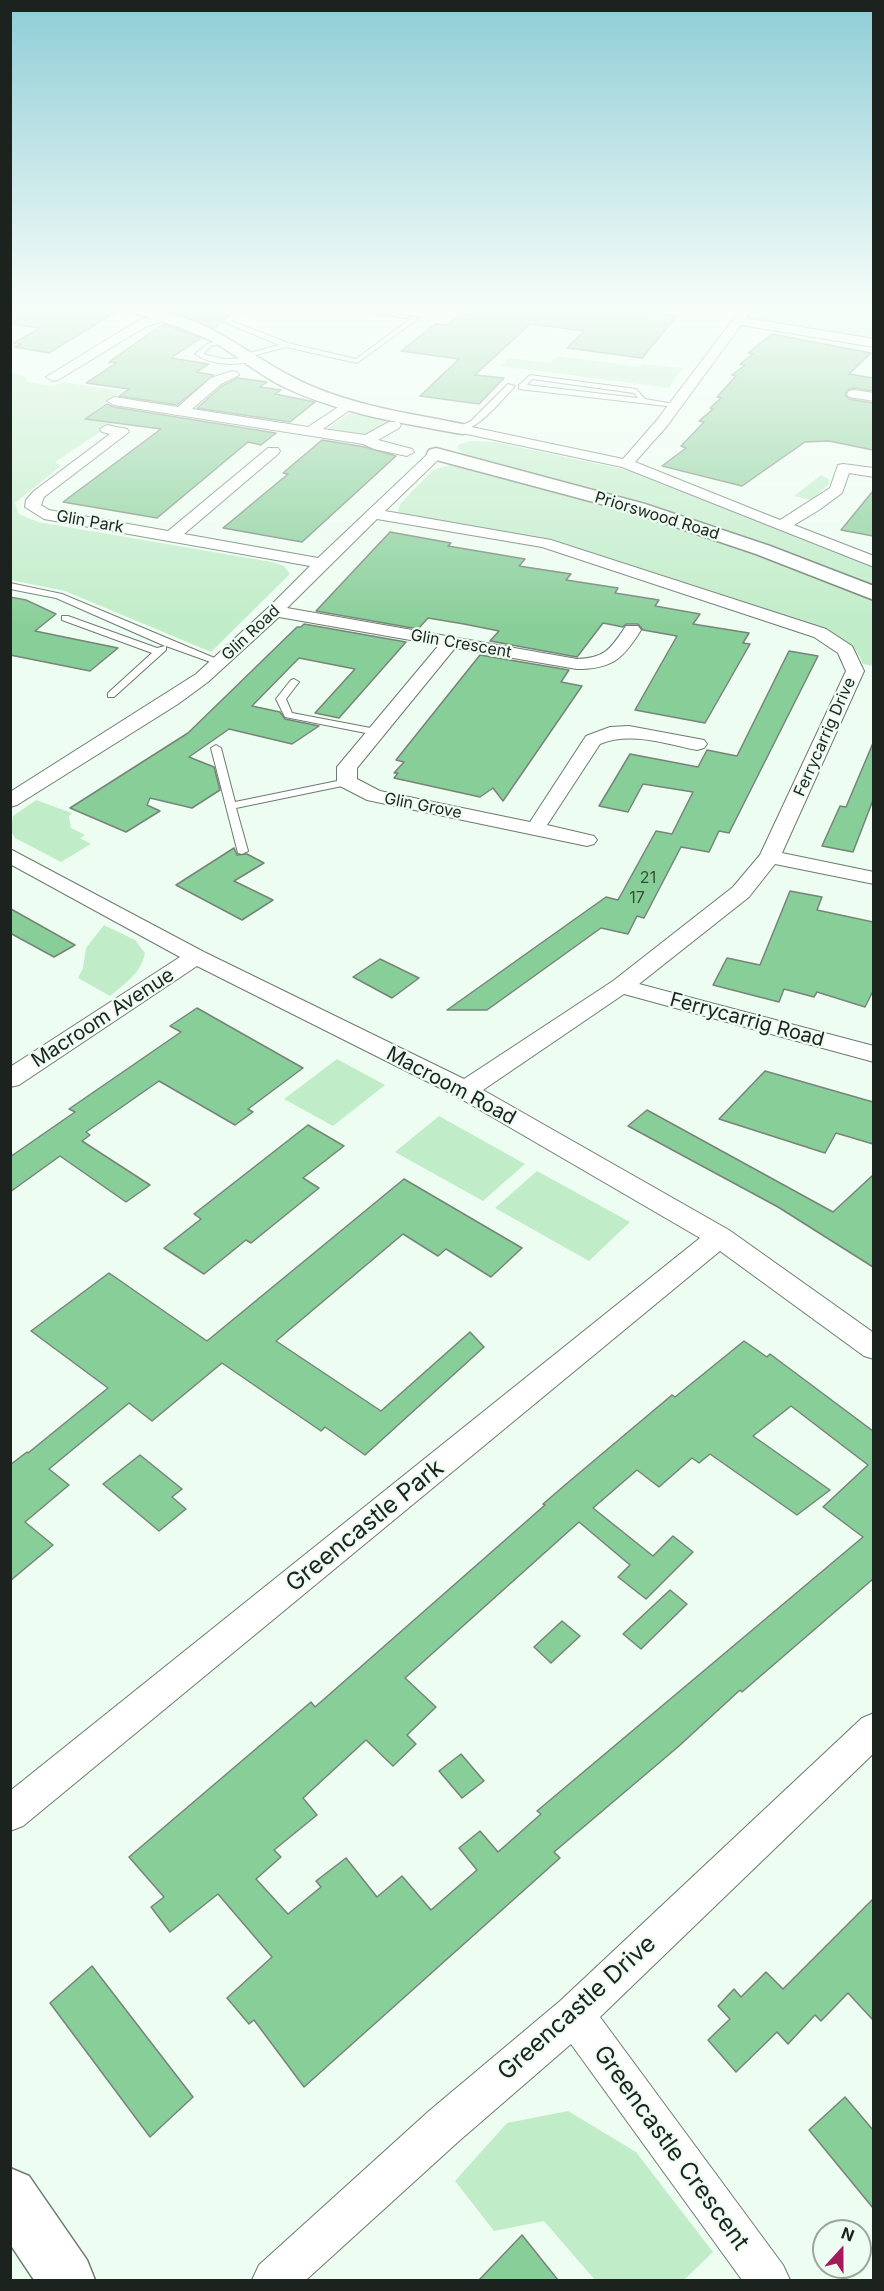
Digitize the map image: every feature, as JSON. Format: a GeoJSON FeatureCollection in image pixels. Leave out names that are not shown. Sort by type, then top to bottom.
{"type":"FeatureCollection","features":[{"type":"Feature","properties":{"kind":"street"},"geometry":{"type":"LineString","coordinates":[[213,416],[367,440],[379,446],[407,452]]}},
{"type":"Feature","properties":{"kind":"street"},"geometry":{"type":"LineString","coordinates":[[311,431],[332,416]]}},
{"type":"Feature","properties":{"kind":"street"},"geometry":{"type":"LineString","coordinates":[[403,416],[626,464],[873,562]]}},
{"type":"Feature","properties":{"kind":"street"},"geometry":{"type":"LineString","coordinates":[[626,464],[666,416]]}},
{"type":"Feature","properties":{"kind":"street"},"geometry":{"type":"LineString","coordinates":[[367,440],[394,425]]}},
{"type":"Feature","properties":{"kind":"street","name":"Glin Park"},"geometry":{"type":"LineString","coordinates":[[107,429],[122,432],[39,494],[34,500],[33,507],[44,514],[322,563]]}},
{"type":"Feature","properties":{"kind":"street","name":"Glin Road"},"geometry":{"type":"LineString","coordinates":[[10,801],[171,700],[219,662],[275,611],[462,429]]}},
{"type":"Feature","properties":{"kind":"street"},"geometry":{"type":"LineString","coordinates":[[172,536],[273,451]]}},
{"type":"Feature","properties":{"kind":"street","name":"Priorswood Road"},"geometry":{"type":"LineString","coordinates":[[436,454],[638,508],[763,550],[873,594]]}},
{"type":"Feature","properties":{"kind":"street"},"geometry":{"type":"LineString","coordinates":[[782,525],[814,507],[837,490],[843,468],[873,473]]}},
{"type":"Feature","properties":{"kind":"street","name":"Ferrycarrig Drive"},"geometry":{"type":"LineString","coordinates":[[374,514],[545,543],[820,633],[846,650],[855,671],[770,857],[741,892],[621,986],[465,1090]]}},
{"type":"Feature","properties":{"kind":"street","name":"Glin Crescent"},"geometry":{"type":"LineString","coordinates":[[275,611],[577,664],[597,664],[612,658],[632,630]]}},
{"type":"Feature","properties":{"kind":"street"},"geometry":{"type":"LineString","coordinates":[[346,782],[347,767],[451,642]]}},
{"type":"Feature","properties":{"kind":"street"},"geometry":{"type":"LineString","coordinates":[[535,829],[593,740],[610,734],[630,732],[698,744]]}},
{"type":"Feature","properties":{"kind":"street","name":"Glin Grove"},"geometry":{"type":"LineString","coordinates":[[346,782],[374,796],[587,840]]}},
{"type":"Feature","properties":{"kind":"street","name":"Macroom Road"},"geometry":{"type":"LineString","coordinates":[[10,855],[196,957],[465,1090],[719,1237],[873,1348]]}},
{"type":"Feature","properties":{"kind":"street"},"geometry":{"type":"LineString","coordinates":[[770,857],[873,878]]}},
{"type":"Feature","properties":{"kind":"street","name":"Macroom Avenue"},"geometry":{"type":"LineString","coordinates":[[10,1079],[196,957]]}},
{"type":"Feature","properties":{"kind":"street","name":"Ferrycarrig Road"},"geometry":{"type":"LineString","coordinates":[[621,986],[873,1054]]}},
{"type":"Feature","properties":{"kind":"street","name":"Greencastle Park"},"geometry":{"type":"LineString","coordinates":[[10,1814],[719,1237]]}},
{"type":"Feature","properties":{"kind":"street","name":"Greencastle Drive"},"geometry":{"type":"LineString","coordinates":[[274,2280],[444,2126],[574,2015],[873,1729]]}},
{"type":"Feature","properties":{"kind":"street","name":"Greencastle Crescent"},"geometry":{"type":"LineString","coordinates":[[574,2015],[768,2280]]}},
{"type":"Feature","properties":{"kind":"street"},"geometry":{"type":"LineString","coordinates":[[10,2195],[67,2280]]}},
{"type":"Feature","properties":{"kind":"lane"},"geometry":{"type":"LineString","coordinates":[[462,429],[474,423],[481,416]]}},
{"type":"Feature","properties":{"kind":"lane"},"geometry":{"type":"LineString","coordinates":[[10,586],[59,596],[169,644],[219,662]]}},
{"type":"Feature","properties":{"kind":"lane"},"geometry":{"type":"LineString","coordinates":[[65,618],[158,652]]}},
{"type":"Feature","properties":{"kind":"lane"},"geometry":{"type":"LineString","coordinates":[[111,695],[169,644]]}},
{"type":"Feature","properties":{"kind":"lane"},"geometry":{"type":"LineString","coordinates":[[294,682],[281,699],[288,715],[376,732]]}},
{"type":"Feature","properties":{"kind":"lane"},"geometry":{"type":"LineString","coordinates":[[216,748],[242,851]]}},
{"type":"Feature","properties":{"kind":"lane"},"geometry":{"type":"LineString","coordinates":[[231,806],[346,782]]}},
{"type":"Feature","properties":{"kind":"green space"},"geometry":{"type":"Polygon","coordinates":[[[10,416],[89,416],[86,418],[112,424],[55,462],[61,466],[15,503],[19,514],[38,522],[272,562],[284,566],[290,574],[211,652],[65,591],[11,580],[10,416]]]}},
{"type":"Feature","properties":{"kind":"green space"},"geometry":{"type":"Polygon","coordinates":[[[346,416],[364,416],[397,423],[370,434],[327,429],[346,416]]]}},
{"type":"Feature","properties":{"kind":"green space"},"geometry":{"type":"Polygon","coordinates":[[[470,441],[495,442],[635,472],[873,568],[873,586],[773,548],[672,514],[570,483],[466,456],[458,449],[458,445],[470,441]]]}},
{"type":"Feature","properties":{"kind":"green space"},"geometry":{"type":"Polygon","coordinates":[[[451,465],[551,489],[678,528],[791,567],[873,601],[873,666],[863,664],[860,656],[844,640],[815,626],[562,543],[480,527],[405,516],[398,512],[400,504],[433,470],[451,465]]]}},
{"type":"Feature","properties":{"kind":"green space"},"geometry":{"type":"Polygon","coordinates":[[[821,475],[829,479],[829,484],[812,500],[794,496],[821,475]]]}},
{"type":"Feature","properties":{"kind":"green space"},"geometry":{"type":"Polygon","coordinates":[[[36,800],[72,813],[69,816],[71,828],[85,835],[80,838],[91,844],[61,862],[15,838],[11,831],[13,816],[36,800]]]}},
{"type":"Feature","properties":{"kind":"green space"},"geometry":{"type":"Polygon","coordinates":[[[104,925],[135,940],[145,953],[136,972],[110,996],[78,978],[83,968],[86,948],[104,925]]]}},
{"type":"Feature","properties":{"kind":"green space"},"geometry":{"type":"Polygon","coordinates":[[[337,1059],[385,1085],[333,1126],[284,1099],[337,1059]]]}},
{"type":"Feature","properties":{"kind":"green space"},"geometry":{"type":"Polygon","coordinates":[[[439,1116],[525,1164],[483,1201],[395,1152],[439,1116]]]}},
{"type":"Feature","properties":{"kind":"green space"},"geometry":{"type":"Polygon","coordinates":[[[537,1171],[630,1222],[589,1261],[495,1208],[537,1171]]]}},
{"type":"Feature","properties":{"kind":"green space"},"geometry":{"type":"Polygon","coordinates":[[[568,2111],[636,2152],[713,2252],[684,2280],[595,2280],[544,2221],[494,2231],[455,2181],[507,2123],[568,2111]]]}},
{"type":"Feature","properties":{"kind":"building"},"geometry":{"type":"Polygon","coordinates":[[[90,416],[170,416],[276,433],[261,445],[248,442],[157,518],[63,502],[161,429],[85,419],[90,416]]]}},
{"type":"Feature","properties":{"kind":"building"},"geometry":{"type":"Polygon","coordinates":[[[250,416],[298,416],[290,422],[250,416]]]}},
{"type":"Feature","properties":{"kind":"building"},"geometry":{"type":"Polygon","coordinates":[[[705,416],[873,416],[873,450],[829,441],[805,442],[742,486],[662,466],[686,448],[681,446],[704,422],[699,421],[705,416]]]}},
{"type":"Feature","properties":{"kind":"building"},"geometry":{"type":"Polygon","coordinates":[[[322,440],[365,447],[396,456],[302,542],[223,528],[288,474],[283,473],[322,440]]]}},
{"type":"Feature","properties":{"kind":"building"},"geometry":{"type":"Polygon","coordinates":[[[873,491],[873,536],[841,530],[873,491]]]}},
{"type":"Feature","properties":{"kind":"building"},"geometry":{"type":"Polygon","coordinates":[[[390,532],[451,543],[448,546],[525,559],[519,566],[571,574],[566,580],[618,588],[615,593],[659,600],[655,606],[700,614],[693,624],[749,633],[743,643],[750,644],[705,723],[635,710],[677,636],[643,630],[638,624],[626,624],[623,627],[603,623],[577,657],[490,641],[499,631],[464,624],[428,618],[418,629],[316,611],[390,532]]]}},
{"type":"Feature","properties":{"kind":"building"},"geometry":{"type":"Polygon","coordinates":[[[10,597],[26,600],[56,614],[35,631],[118,648],[90,671],[10,655],[10,597]]]}},
{"type":"Feature","properties":{"kind":"building"},"geometry":{"type":"Polygon","coordinates":[[[304,624],[406,642],[339,718],[315,713],[355,669],[299,658],[252,706],[280,712],[285,719],[319,726],[292,744],[229,729],[189,757],[214,767],[220,790],[192,808],[150,798],[147,805],[160,811],[126,832],[70,808],[188,733],[297,627],[304,624]]]}},
{"type":"Feature","properties":{"kind":"building"},"geometry":{"type":"Polygon","coordinates":[[[789,651],[818,656],[729,833],[719,831],[709,852],[681,847],[644,918],[637,916],[628,934],[601,928],[487,1010],[447,1010],[606,897],[618,900],[656,831],[672,834],[693,792],[643,784],[628,812],[599,806],[630,754],[698,767],[707,750],[737,756],[789,651]]]}},
{"type":"Feature","properties":{"kind":"building"},"geometry":{"type":"Polygon","coordinates":[[[480,655],[569,670],[561,682],[582,686],[503,801],[493,788],[480,797],[394,778],[398,773],[394,773],[404,762],[396,760],[480,655]]]}},
{"type":"Feature","properties":{"kind":"building"},"geometry":{"type":"Polygon","coordinates":[[[873,743],[873,800],[853,852],[822,846],[840,806],[846,807],[873,743]]]}},
{"type":"Feature","properties":{"kind":"building"},"geometry":{"type":"Polygon","coordinates":[[[234,848],[237,855],[247,854],[264,863],[234,881],[273,900],[242,920],[176,885],[234,848]]]}},
{"type":"Feature","properties":{"kind":"building"},"geometry":{"type":"Polygon","coordinates":[[[790,891],[822,897],[817,910],[873,922],[873,991],[865,1007],[817,992],[814,997],[784,989],[779,1002],[713,985],[727,958],[760,965],[790,891]]]}},
{"type":"Feature","properties":{"kind":"building"},"geometry":{"type":"Polygon","coordinates":[[[11,909],[75,945],[54,957],[10,933],[11,909]]]}},
{"type":"Feature","properties":{"kind":"building"},"geometry":{"type":"Polygon","coordinates":[[[380,959],[419,978],[392,998],[353,977],[380,959]]]}},
{"type":"Feature","properties":{"kind":"building"},"geometry":{"type":"Polygon","coordinates":[[[197,1008],[303,1068],[248,1109],[253,1112],[235,1125],[159,1081],[86,1132],[90,1135],[82,1141],[150,1185],[126,1202],[60,1156],[10,1192],[10,1157],[75,1112],[69,1109],[181,1032],[170,1026],[197,1008]]]}},
{"type":"Feature","properties":{"kind":"building"},"geometry":{"type":"Polygon","coordinates":[[[765,1071],[873,1102],[873,1144],[836,1133],[825,1153],[719,1119],[765,1071]]]}},
{"type":"Feature","properties":{"kind":"building"},"geometry":{"type":"Polygon","coordinates":[[[647,1110],[833,1212],[873,1175],[873,1267],[778,1207],[628,1126],[647,1110]]]}},
{"type":"Feature","properties":{"kind":"building"},"geometry":{"type":"Polygon","coordinates":[[[308,1125],[344,1146],[303,1178],[319,1188],[251,1243],[246,1240],[204,1274],[164,1248],[201,1219],[194,1214],[308,1125]]]}},
{"type":"Feature","properties":{"kind":"building"},"geometry":{"type":"Polygon","coordinates":[[[404,1179],[522,1248],[491,1277],[446,1249],[438,1256],[403,1234],[276,1341],[381,1411],[470,1332],[484,1347],[365,1455],[325,1427],[321,1431],[222,1363],[152,1421],[129,1403],[49,1469],[69,1485],[25,1522],[53,1545],[10,1581],[10,1465],[108,1388],[31,1331],[109,1273],[207,1341],[404,1179]]]}},
{"type":"Feature","properties":{"kind":"building"},"geometry":{"type":"Polygon","coordinates":[[[744,1341],[767,1357],[770,1354],[873,1431],[873,1579],[742,1692],[740,1690],[679,1746],[554,1852],[560,1858],[304,2087],[254,2020],[249,2024],[227,1998],[272,1957],[218,1894],[170,1932],[151,1907],[164,1897],[129,1857],[311,1702],[315,1707],[565,1485],[672,1395],[675,1397],[744,1341]],[[791,1406],[753,1436],[830,1490],[797,1515],[710,1454],[699,1463],[692,1458],[659,1487],[637,1470],[593,1508],[653,1556],[673,1536],[693,1552],[646,1599],[618,1577],[630,1565],[579,1522],[405,1678],[436,1707],[407,1735],[416,1744],[393,1766],[366,1740],[303,1798],[317,1815],[274,1850],[281,1857],[256,1879],[288,1914],[321,1887],[316,1881],[346,1858],[377,1897],[402,1876],[431,1910],[477,1870],[459,1848],[480,1831],[498,1852],[541,1814],[537,1811],[863,1537],[823,1507],[868,1465],[791,1406]]]}},
{"type":"Feature","properties":{"kind":"building"},"geometry":{"type":"Polygon","coordinates":[[[140,1455],[182,1489],[172,1497],[186,1509],[159,1531],[103,1484],[140,1455]]]}},
{"type":"Feature","properties":{"kind":"building"},"geometry":{"type":"Polygon","coordinates":[[[670,1590],[687,1604],[641,1649],[623,1634],[670,1590]]]}},
{"type":"Feature","properties":{"kind":"building"},"geometry":{"type":"Polygon","coordinates":[[[562,1621],[580,1636],[551,1663],[534,1647],[562,1621]]]}},
{"type":"Feature","properties":{"kind":"building"},"geometry":{"type":"Polygon","coordinates":[[[461,1754],[484,1781],[462,1798],[439,1771],[461,1754]]]}},
{"type":"Feature","properties":{"kind":"building"},"geometry":{"type":"Polygon","coordinates":[[[873,1899],[873,2020],[848,1993],[821,2021],[815,2015],[788,2044],[777,2032],[736,2072],[708,2040],[730,2019],[718,2006],[734,1989],[741,1997],[766,1972],[783,1989],[873,1899]]]}},
{"type":"Feature","properties":{"kind":"building"},"geometry":{"type":"Polygon","coordinates":[[[92,1966],[193,2097],[150,2137],[50,2003],[92,1966]]]}},
{"type":"Feature","properties":{"kind":"building"},"geometry":{"type":"Polygon","coordinates":[[[845,2097],[873,2130],[873,2208],[809,2130],[845,2097]]]}},
{"type":"Feature","properties":{"kind":"building"},"geometry":{"type":"Polygon","coordinates":[[[522,2235],[558,2280],[479,2280],[522,2235]]]}}]}
